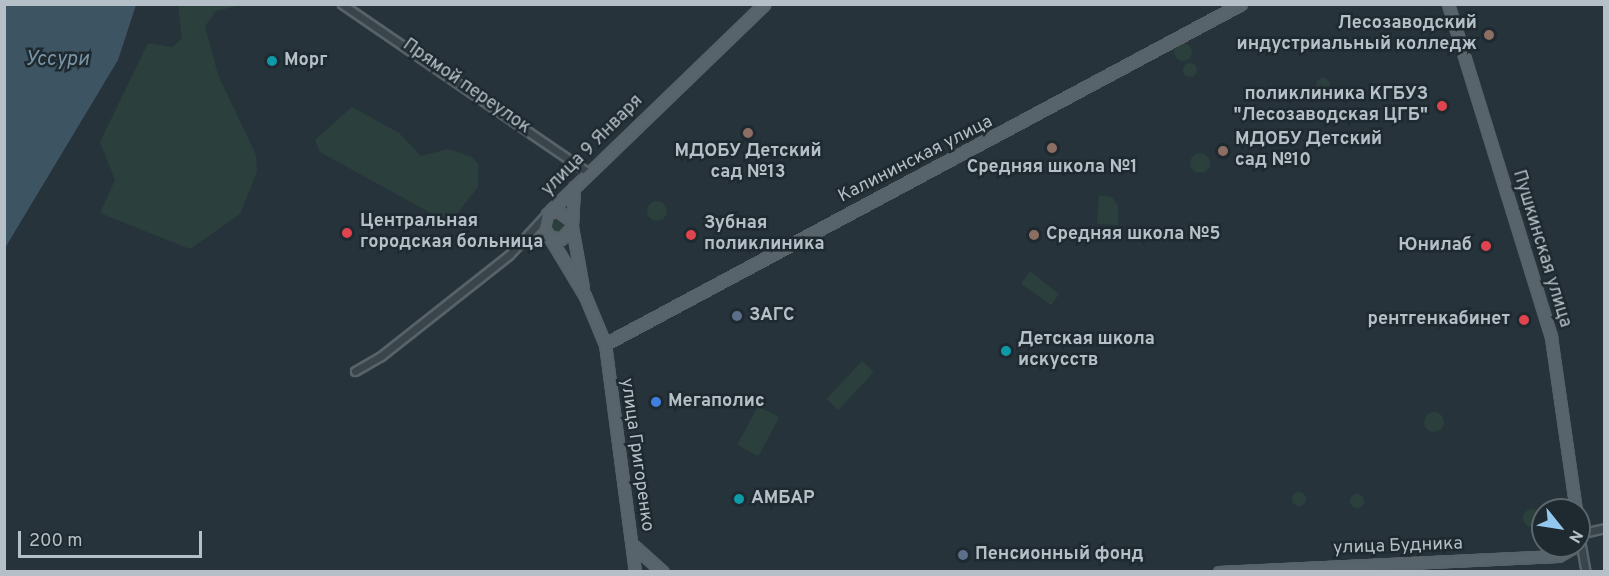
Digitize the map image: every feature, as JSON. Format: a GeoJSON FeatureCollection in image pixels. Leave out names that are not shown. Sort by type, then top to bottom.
{"type":"FeatureCollection","features":[{"type":"Feature","properties":{"kind":"main road","name":"улица 9 Января"},"geometry":{"type":"LineString","coordinates":[[547,214],[587,172],[764,4]]}},
{"type":"Feature","properties":{"kind":"main road","name":"Калининская улица"},"geometry":{"type":"LineString","coordinates":[[605,344],[1241,4]]}},
{"type":"Feature","properties":{"kind":"main road","name":"Пушкинская улица"},"geometry":{"type":"LineString","coordinates":[[1448,4],[1551,338],[1574,498]]}},
{"type":"Feature","properties":{"kind":"main road"},"geometry":{"type":"LineString","coordinates":[[574,187],[572,224],[585,296]]}},
{"type":"Feature","properties":{"kind":"main road"},"geometry":{"type":"LineString","coordinates":[[572,224],[562,211],[547,214],[543,223],[548,236],[585,296]]}},
{"type":"Feature","properties":{"kind":"main road"},"geometry":{"type":"LineString","coordinates":[[548,236],[561,239],[572,224]]}},
{"type":"Feature","properties":{"kind":"main road","name":"улица Григоренко"},"geometry":{"type":"LineString","coordinates":[[585,296],[605,344],[635,572]]}},
{"type":"Feature","properties":{"kind":"main road"},"geometry":{"type":"LineString","coordinates":[[632,543],[663,572]]}},
{"type":"Feature","properties":{"kind":"main road","name":"улица Будника"},"geometry":{"type":"LineString","coordinates":[[1219,572],[1531,557]]}},
{"type":"Feature","properties":{"kind":"street","name":"Прямой переулок"},"geometry":{"type":"LineString","coordinates":[[342,4],[587,172]]}},
{"type":"Feature","properties":{"kind":"street","name":"улица 9 Января"},"geometry":{"type":"LineString","coordinates":[[355,371],[381,356],[524,241],[547,214]]}},
{"type":"Feature","properties":{"kind":"street"},"geometry":{"type":"LineString","coordinates":[[524,241],[548,236]]}},
{"type":"Feature","properties":{"kind":"green space"},"geometry":{"type":"Polygon","coordinates":[[[178,5],[241,5],[216,11],[205,26],[218,75],[256,155],[257,172],[240,214],[190,249],[100,213],[115,180],[100,142],[148,43],[172,47],[182,38],[178,5]]]}},
{"type":"Feature","properties":{"kind":"green space"},"geometry":{"type":"Polygon","coordinates":[[[1183,43],[1189,46],[1192,52],[1189,58],[1183,61],[1177,58],[1174,52],[1177,46],[1183,43]]]}},
{"type":"Feature","properties":{"kind":"green space"},"geometry":{"type":"Polygon","coordinates":[[[1187,63],[1193,63],[1197,70],[1193,77],[1187,77],[1183,73],[1183,67],[1187,63]]]}},
{"type":"Feature","properties":{"kind":"green space"},"geometry":{"type":"Polygon","coordinates":[[[1320,78],[1326,78],[1330,85],[1326,92],[1320,92],[1316,88],[1316,82],[1320,78]]]}},
{"type":"Feature","properties":{"kind":"green space"},"geometry":{"type":"Polygon","coordinates":[[[352,107],[399,133],[421,156],[448,149],[472,157],[478,164],[478,187],[455,216],[438,217],[320,152],[315,140],[352,107]]]}},
{"type":"Feature","properties":{"kind":"green space"},"geometry":{"type":"Polygon","coordinates":[[[1200,153],[1207,156],[1210,163],[1207,170],[1200,173],[1193,170],[1190,163],[1193,156],[1200,153]]]}},
{"type":"Feature","properties":{"kind":"green space"},"geometry":{"type":"Polygon","coordinates":[[[1099,195],[1112,197],[1118,206],[1118,225],[1097,224],[1099,195]]]}},
{"type":"Feature","properties":{"kind":"green space"},"geometry":{"type":"Polygon","coordinates":[[[657,201],[664,204],[667,211],[664,218],[657,221],[650,218],[647,211],[650,204],[657,201]]]}},
{"type":"Feature","properties":{"kind":"green space"},"geometry":{"type":"Polygon","coordinates":[[[554,215],[562,215],[567,220],[565,231],[554,233],[549,228],[549,220],[554,215]]]}},
{"type":"Feature","properties":{"kind":"green space"},"geometry":{"type":"Polygon","coordinates":[[[1030,271],[1059,294],[1051,305],[1021,284],[1030,271]]]}},
{"type":"Feature","properties":{"kind":"green space"},"geometry":{"type":"Polygon","coordinates":[[[862,361],[874,372],[838,410],[827,399],[862,361]]]}},
{"type":"Feature","properties":{"kind":"green space"},"geometry":{"type":"Polygon","coordinates":[[[758,406],[779,417],[759,456],[737,445],[758,406]]]}},
{"type":"Feature","properties":{"kind":"green space"},"geometry":{"type":"Polygon","coordinates":[[[1434,412],[1441,415],[1444,422],[1441,429],[1434,432],[1427,429],[1424,422],[1427,415],[1434,412]]]}},
{"type":"Feature","properties":{"kind":"green space"},"geometry":{"type":"Polygon","coordinates":[[[1296,492],[1302,492],[1306,499],[1302,506],[1296,506],[1292,502],[1292,496],[1296,492]]]}},
{"type":"Feature","properties":{"kind":"green space"},"geometry":{"type":"Polygon","coordinates":[[[1357,494],[1362,496],[1364,501],[1362,506],[1357,508],[1352,506],[1350,501],[1352,496],[1357,494]]]}},
{"type":"Feature","properties":{"kind":"green space"},"geometry":{"type":"Polygon","coordinates":[[[1531,509],[1531,527],[1523,522],[1523,514],[1531,509]]]}},
{"type":"Feature","properties":{"kind":"water","name":"Уссури"},"geometry":{"type":"Polygon","coordinates":[[[4,5],[136,5],[118,60],[5,248],[4,5]]]}},
{"type":"Feature","properties":{"kind":"place","name":"Лесозаводский индустриальный колледж"},"geometry":{"type":"Point","coordinates":[1489,35]}},
{"type":"Feature","properties":{"kind":"place","name":"Морг"},"geometry":{"type":"Point","coordinates":[272,61]}},
{"type":"Feature","properties":{"kind":"place","name":"поликлиника КГБУЗ \"Лесозаводская ЦГБ\""},"geometry":{"type":"Point","coordinates":[1442,106]}},
{"type":"Feature","properties":{"kind":"place","name":"МДОБУ Детский сад №13"},"geometry":{"type":"Point","coordinates":[748,133]}},
{"type":"Feature","properties":{"kind":"place","name":"Средняя школа №1"},"geometry":{"type":"Point","coordinates":[1052,148]}},
{"type":"Feature","properties":{"kind":"place","name":"МДОБУ Детский сад №10"},"geometry":{"type":"Point","coordinates":[1223,151]}},
{"type":"Feature","properties":{"kind":"place","name":"Центральная городская больница"},"geometry":{"type":"Point","coordinates":[347,233]}},
{"type":"Feature","properties":{"kind":"place","name":"Зубная поликлиника"},"geometry":{"type":"Point","coordinates":[691,235]}},
{"type":"Feature","properties":{"kind":"place","name":"Средняя школа №5"},"geometry":{"type":"Point","coordinates":[1034,235]}},
{"type":"Feature","properties":{"kind":"place","name":"Юнилаб"},"geometry":{"type":"Point","coordinates":[1486,246]}},
{"type":"Feature","properties":{"kind":"place","name":"ЗАГС"},"geometry":{"type":"Point","coordinates":[737,316]}},
{"type":"Feature","properties":{"kind":"place","name":"рентгенкабинет"},"geometry":{"type":"Point","coordinates":[1524,320]}},
{"type":"Feature","properties":{"kind":"place","name":"Детская школа искусств"},"geometry":{"type":"Point","coordinates":[1006,351]}},
{"type":"Feature","properties":{"kind":"place","name":"Мегаполис"},"geometry":{"type":"Point","coordinates":[656,402]}},
{"type":"Feature","properties":{"kind":"place","name":"АМБАР"},"geometry":{"type":"Point","coordinates":[739,499]}},
{"type":"Feature","properties":{"kind":"place","name":"Пенсионный фонд"},"geometry":{"type":"Point","coordinates":[963,555]}}]}
